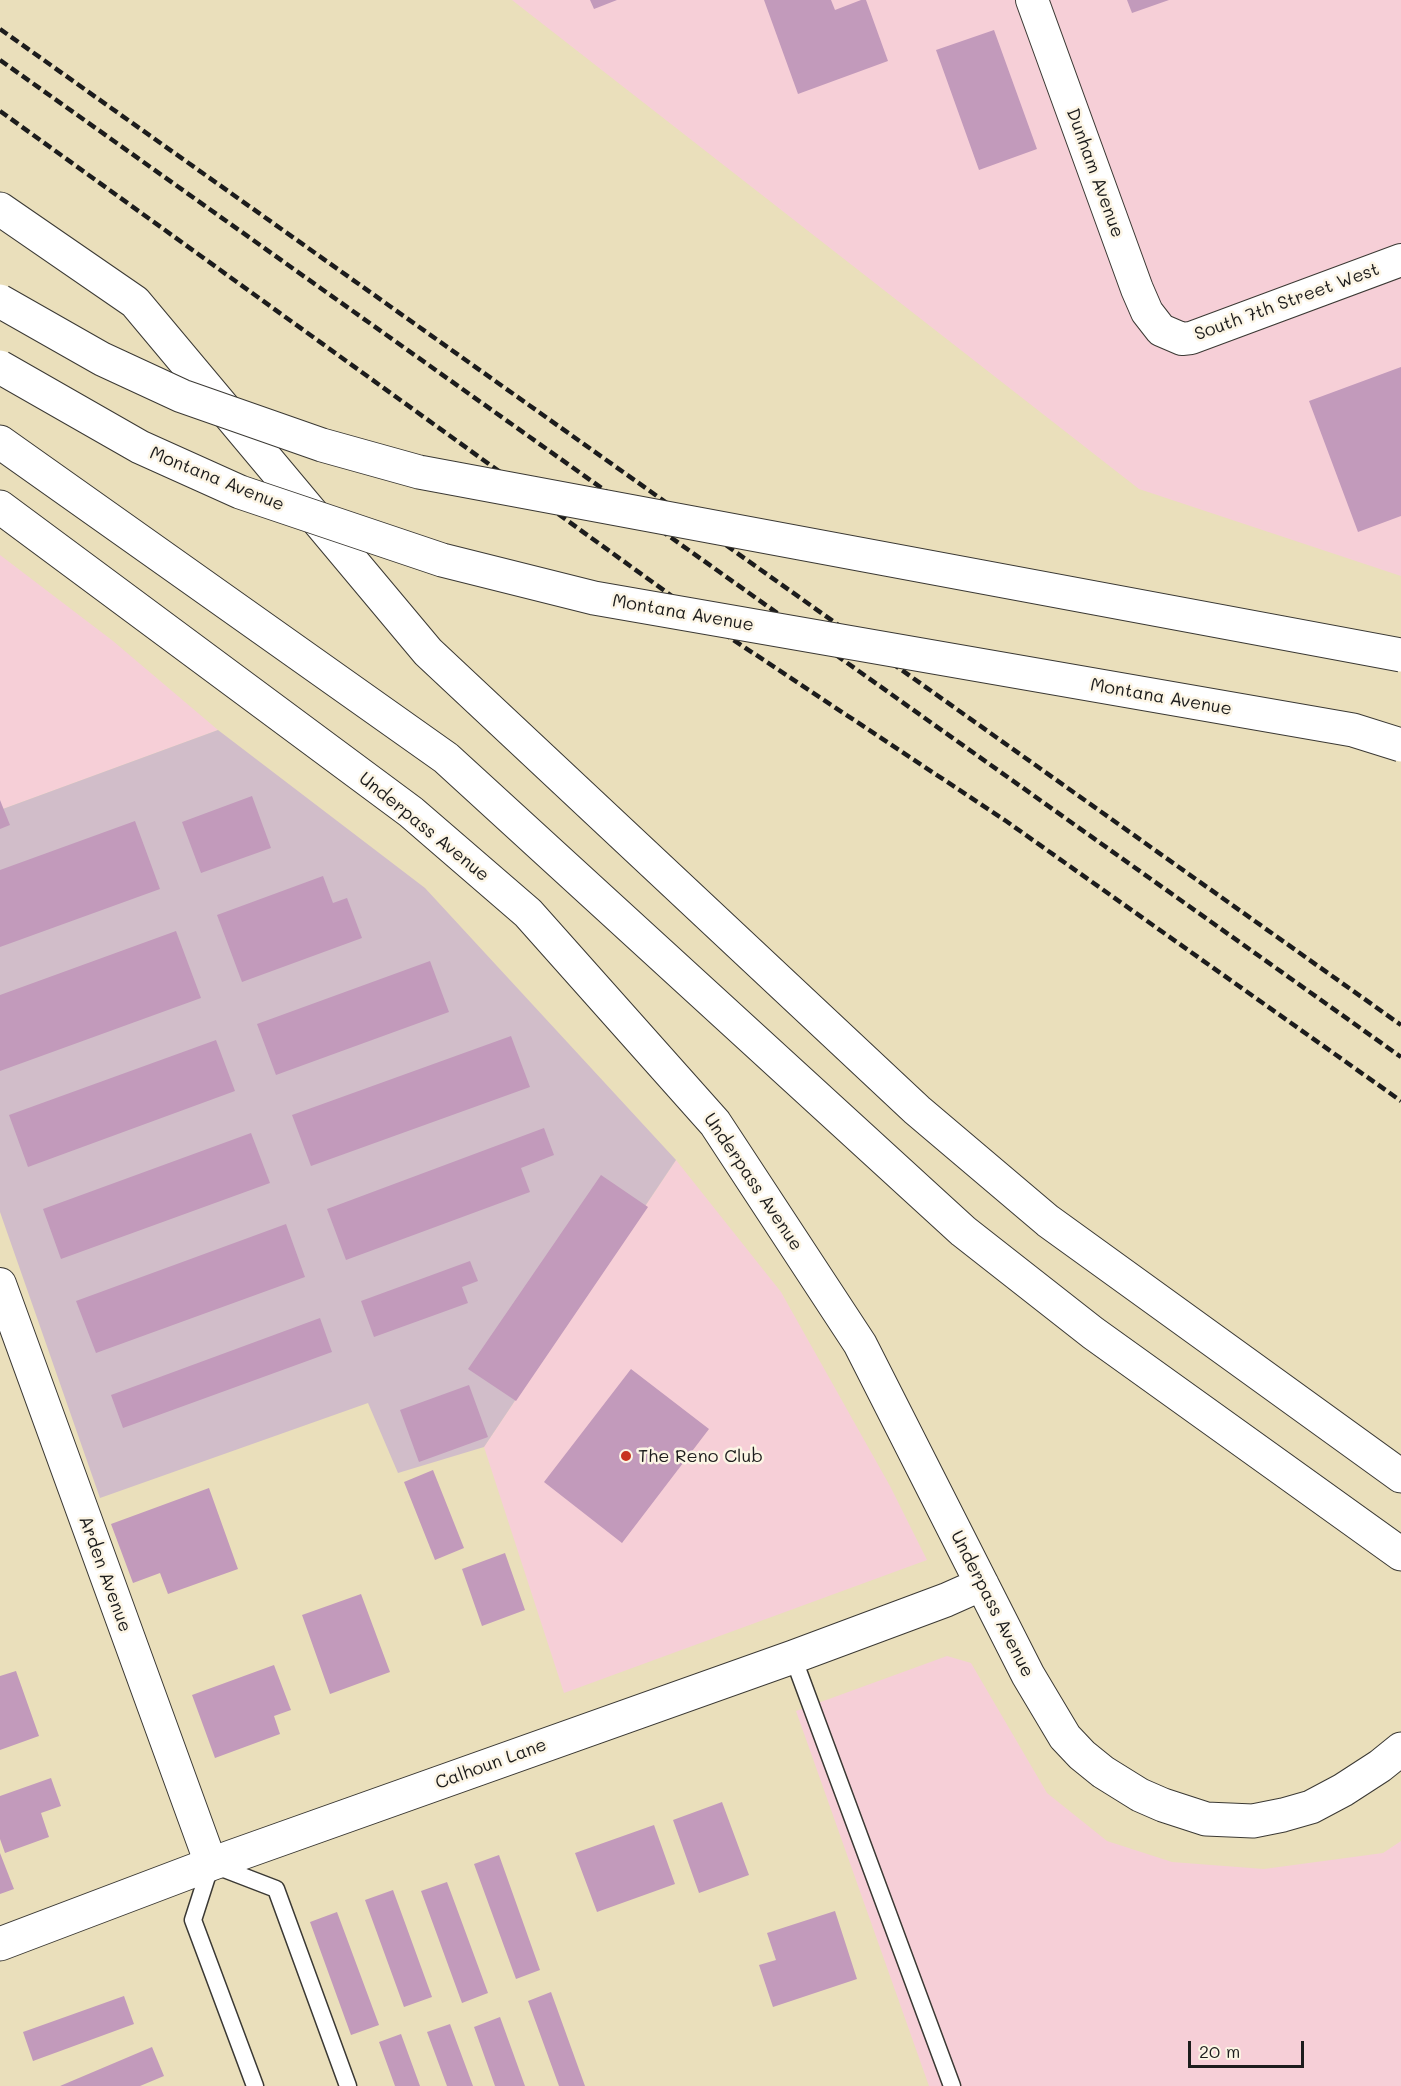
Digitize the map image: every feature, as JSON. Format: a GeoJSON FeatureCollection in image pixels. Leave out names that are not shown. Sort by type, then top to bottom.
{"type":"FeatureCollection","features":[{"type":"Feature","properties":{"kind":"main road"},"geometry":{"type":"LineString","coordinates":[[0,209],[135,302],[428,652],[908,1102],[1048,1221],[1348,1440],[1401,1476]]}},
{"type":"Feature","properties":{"kind":"main road"},"geometry":{"type":"LineString","coordinates":[[0,301],[102,359],[182,396],[322,445],[419,472],[1401,656]]}},
{"type":"Feature","properties":{"kind":"main road","name":"Montana Avenue"},"geometry":{"type":"LineString","coordinates":[[0,367],[140,447],[240,492],[442,560],[594,598],[1353,730],[1401,745]]}},
{"type":"Feature","properties":{"kind":"main road"},"geometry":{"type":"LineString","coordinates":[[0,442],[446,758],[963,1231],[1093,1332],[1401,1554]]}},
{"type":"Feature","properties":{"kind":"main road","name":"Underpass Avenue"},"geometry":{"type":"LineString","coordinates":[[0,507],[411,812],[528,913],[715,1123],[860,1344],[1028,1675],[1065,1737],[1082,1755],[1103,1772],[1163,1806],[1206,1819],[1253,1821],[1311,1807],[1343,1790],[1401,1749]]}},
{"type":"Feature","properties":{"kind":"main road"},"geometry":{"type":"LineString","coordinates":[[1348,1440],[1401,1455]]}},
{"type":"Feature","properties":{"kind":"main road","name":"Calhoun Lane"},"geometry":{"type":"LineString","coordinates":[[0,1944],[211,1864],[793,1657],[946,1600],[982,1584]]}},
{"type":"Feature","properties":{"kind":"street","name":"Dunham Avenue"},"geometry":{"type":"LineString","coordinates":[[1032,0],[1147,312],[1161,330],[1172,336]]}},
{"type":"Feature","properties":{"kind":"street","name":"South 7th Street West"},"geometry":{"type":"LineString","coordinates":[[1172,336],[1182,339],[1191,338],[1401,260]]}},
{"type":"Feature","properties":{"kind":"street","name":"Arden Avenue"},"geometry":{"type":"LineString","coordinates":[[0,1284],[211,1864]]}},
{"type":"Feature","properties":{"kind":"lane"},"geometry":{"type":"LineString","coordinates":[[793,1657],[952,2086]]}},
{"type":"Feature","properties":{"kind":"lane"},"geometry":{"type":"LineString","coordinates":[[255,2086],[194,1920],[211,1864],[276,1889],[348,2086]]}},
{"type":"Feature","properties":{"kind":"shaded area"},"geometry":{"type":"Polygon","coordinates":[[[512,0],[1401,0],[1401,576],[1139,489],[512,0]]]}},
{"type":"Feature","properties":{"kind":"shaded area"},"geometry":{"type":"Polygon","coordinates":[[[0,555],[113,641],[218,730],[0,810],[0,555]]]}},
{"type":"Feature","properties":{"kind":"shaded area"},"geometry":{"type":"Polygon","coordinates":[[[218,730],[425,888],[676,1160],[484,1447],[398,1473],[368,1403],[100,1498],[0,1212],[0,810],[218,730]]]}},
{"type":"Feature","properties":{"kind":"shaded area"},"geometry":{"type":"Polygon","coordinates":[[[676,1160],[781,1292],[890,1486],[927,1560],[564,1693],[484,1447],[676,1160]]]}},
{"type":"Feature","properties":{"kind":"shaded area"},"geometry":{"type":"Polygon","coordinates":[[[947,1656],[971,1663],[1047,1793],[1107,1841],[1172,1862],[1264,1869],[1383,1853],[1401,1841],[1401,2086],[929,2086],[796,1711],[947,1656]]]}},
{"type":"Feature","properties":{"kind":"building"},"geometry":{"type":"Polygon","coordinates":[[[590,0],[617,0],[594,9],[590,0]]]}},
{"type":"Feature","properties":{"kind":"building"},"geometry":{"type":"Polygon","coordinates":[[[764,0],[831,0],[835,10],[866,0],[888,61],[798,94],[764,0]]]}},
{"type":"Feature","properties":{"kind":"building"},"geometry":{"type":"Polygon","coordinates":[[[1127,0],[1169,0],[1132,13],[1127,0]]]}},
{"type":"Feature","properties":{"kind":"building"},"geometry":{"type":"Polygon","coordinates":[[[994,30],[1037,149],[979,170],[936,50],[994,30]]]}},
{"type":"Feature","properties":{"kind":"building"},"geometry":{"type":"Polygon","coordinates":[[[1401,367],[1401,516],[1358,532],[1309,401],[1401,367]]]}},
{"type":"Feature","properties":{"kind":"building"},"geometry":{"type":"Polygon","coordinates":[[[252,796],[271,848],[201,873],[182,822],[252,796]]]}},
{"type":"Feature","properties":{"kind":"building"},"geometry":{"type":"Polygon","coordinates":[[[0,800],[10,825],[0,829],[0,800]]]}},
{"type":"Feature","properties":{"kind":"building"},"geometry":{"type":"Polygon","coordinates":[[[135,821],[160,889],[0,947],[0,870],[135,821]]]}},
{"type":"Feature","properties":{"kind":"building"},"geometry":{"type":"Polygon","coordinates":[[[323,876],[333,903],[347,898],[362,938],[242,982],[217,915],[323,876]]]}},
{"type":"Feature","properties":{"kind":"building"},"geometry":{"type":"Polygon","coordinates":[[[176,931],[201,998],[0,1071],[0,995],[176,931]]]}},
{"type":"Feature","properties":{"kind":"building"},"geometry":{"type":"Polygon","coordinates":[[[430,961],[449,1012],[276,1075],[257,1024],[430,961]]]}},
{"type":"Feature","properties":{"kind":"building"},"geometry":{"type":"Polygon","coordinates":[[[511,1036],[530,1087],[311,1166],[292,1115],[511,1036]]]}},
{"type":"Feature","properties":{"kind":"building"},"geometry":{"type":"Polygon","coordinates":[[[216,1040],[235,1091],[28,1167],[9,1115],[216,1040]]]}},
{"type":"Feature","properties":{"kind":"building"},"geometry":{"type":"Polygon","coordinates":[[[544,1128],[554,1155],[521,1168],[530,1192],[346,1260],[327,1209],[544,1128]]]}},
{"type":"Feature","properties":{"kind":"building"},"geometry":{"type":"Polygon","coordinates":[[[251,1133],[270,1183],[61,1259],[43,1209],[251,1133]]]}},
{"type":"Feature","properties":{"kind":"building"},"geometry":{"type":"Polygon","coordinates":[[[601,1175],[648,1207],[516,1401],[468,1369],[601,1175]]]}},
{"type":"Feature","properties":{"kind":"building"},"geometry":{"type":"Polygon","coordinates":[[[286,1224],[305,1277],[96,1353],[76,1301],[286,1224]]]}},
{"type":"Feature","properties":{"kind":"building"},"geometry":{"type":"Polygon","coordinates":[[[470,1261],[478,1281],[462,1287],[468,1303],[374,1337],[361,1301],[470,1261]]]}},
{"type":"Feature","properties":{"kind":"building"},"geometry":{"type":"Polygon","coordinates":[[[320,1318],[332,1352],[123,1428],[111,1395],[320,1318]]]}},
{"type":"Feature","properties":{"kind":"building"},"geometry":{"type":"Polygon","coordinates":[[[631,1369],[709,1429],[622,1543],[544,1482],[631,1369]]]}},
{"type":"Feature","properties":{"kind":"building"},"geometry":{"type":"Polygon","coordinates":[[[469,1385],[488,1437],[419,1462],[400,1410],[469,1385]]]}},
{"type":"Feature","properties":{"kind":"building"},"geometry":{"type":"Polygon","coordinates":[[[433,1470],[464,1548],[435,1560],[404,1482],[433,1470]]]}},
{"type":"Feature","properties":{"kind":"building"},"geometry":{"type":"Polygon","coordinates":[[[209,1488],[238,1569],[168,1594],[160,1573],[133,1583],[111,1524],[209,1488]]]}},
{"type":"Feature","properties":{"kind":"building"},"geometry":{"type":"Polygon","coordinates":[[[505,1553],[525,1610],[482,1626],[462,1569],[505,1553]]]}},
{"type":"Feature","properties":{"kind":"building"},"geometry":{"type":"Polygon","coordinates":[[[361,1594],[390,1672],[330,1694],[302,1615],[361,1594]]]}},
{"type":"Feature","properties":{"kind":"building"},"geometry":{"type":"Polygon","coordinates":[[[274,1665],[291,1710],[274,1716],[280,1734],[215,1758],[192,1695],[274,1665]]]}},
{"type":"Feature","properties":{"kind":"building"},"geometry":{"type":"Polygon","coordinates":[[[16,1671],[39,1736],[0,1750],[0,1676],[16,1671]]]}},
{"type":"Feature","properties":{"kind":"building"},"geometry":{"type":"Polygon","coordinates":[[[51,1778],[61,1806],[41,1813],[49,1837],[5,1853],[0,1839],[0,1796],[51,1778]]]}},
{"type":"Feature","properties":{"kind":"building"},"geometry":{"type":"Polygon","coordinates":[[[722,1802],[749,1875],[699,1893],[673,1820],[722,1802]]]}},
{"type":"Feature","properties":{"kind":"building"},"geometry":{"type":"Polygon","coordinates":[[[654,1825],[675,1884],[597,1912],[575,1853],[654,1825]]]}},
{"type":"Feature","properties":{"kind":"building"},"geometry":{"type":"Polygon","coordinates":[[[0,1853],[14,1889],[0,1894],[0,1853]]]}},
{"type":"Feature","properties":{"kind":"building"},"geometry":{"type":"Polygon","coordinates":[[[499,1855],[540,1970],[516,1979],[474,1864],[499,1855]]]}},
{"type":"Feature","properties":{"kind":"building"},"geometry":{"type":"Polygon","coordinates":[[[447,1882],[488,1993],[462,2003],[421,1891],[447,1882]]]}},
{"type":"Feature","properties":{"kind":"building"},"geometry":{"type":"Polygon","coordinates":[[[393,1890],[432,1997],[404,2007],[365,1900],[393,1890]]]}},
{"type":"Feature","properties":{"kind":"building"},"geometry":{"type":"Polygon","coordinates":[[[835,1911],[857,1979],[773,2007],[759,1965],[776,1960],[767,1933],[835,1911]]]}},
{"type":"Feature","properties":{"kind":"building"},"geometry":{"type":"Polygon","coordinates":[[[337,1912],[379,2025],[351,2035],[310,1922],[337,1912]]]}},
{"type":"Feature","properties":{"kind":"building"},"geometry":{"type":"Polygon","coordinates":[[[551,1992],[585,2086],[559,2086],[528,2001],[551,1992]]]}},
{"type":"Feature","properties":{"kind":"building"},"geometry":{"type":"Polygon","coordinates":[[[124,1996],[134,2024],[33,2061],[23,2032],[124,1996]]]}},
{"type":"Feature","properties":{"kind":"building"},"geometry":{"type":"Polygon","coordinates":[[[500,2017],[525,2086],[495,2086],[474,2027],[500,2017]]]}},
{"type":"Feature","properties":{"kind":"building"},"geometry":{"type":"Polygon","coordinates":[[[450,2024],[473,2086],[447,2086],[427,2032],[450,2024]]]}},
{"type":"Feature","properties":{"kind":"building"},"geometry":{"type":"Polygon","coordinates":[[[401,2034],[420,2086],[395,2086],[379,2042],[401,2034]]]}},
{"type":"Feature","properties":{"kind":"building"},"geometry":{"type":"Polygon","coordinates":[[[152,2047],[164,2076],[140,2086],[60,2086],[152,2047]]]}},
{"type":"Feature","properties":{"kind":"railway"},"geometry":{"type":"LineString","coordinates":[[0,29],[1401,1025]]}},
{"type":"Feature","properties":{"kind":"railway"},"geometry":{"type":"LineString","coordinates":[[0,60],[1401,1057]]}},
{"type":"Feature","properties":{"kind":"railway"},"geometry":{"type":"LineString","coordinates":[[0,111],[723,633],[1006,821],[1401,1101]]}},
{"type":"Feature","properties":{"kind":"place","name":"The Reno Club"},"geometry":{"type":"Point","coordinates":[626,1456]}}]}
